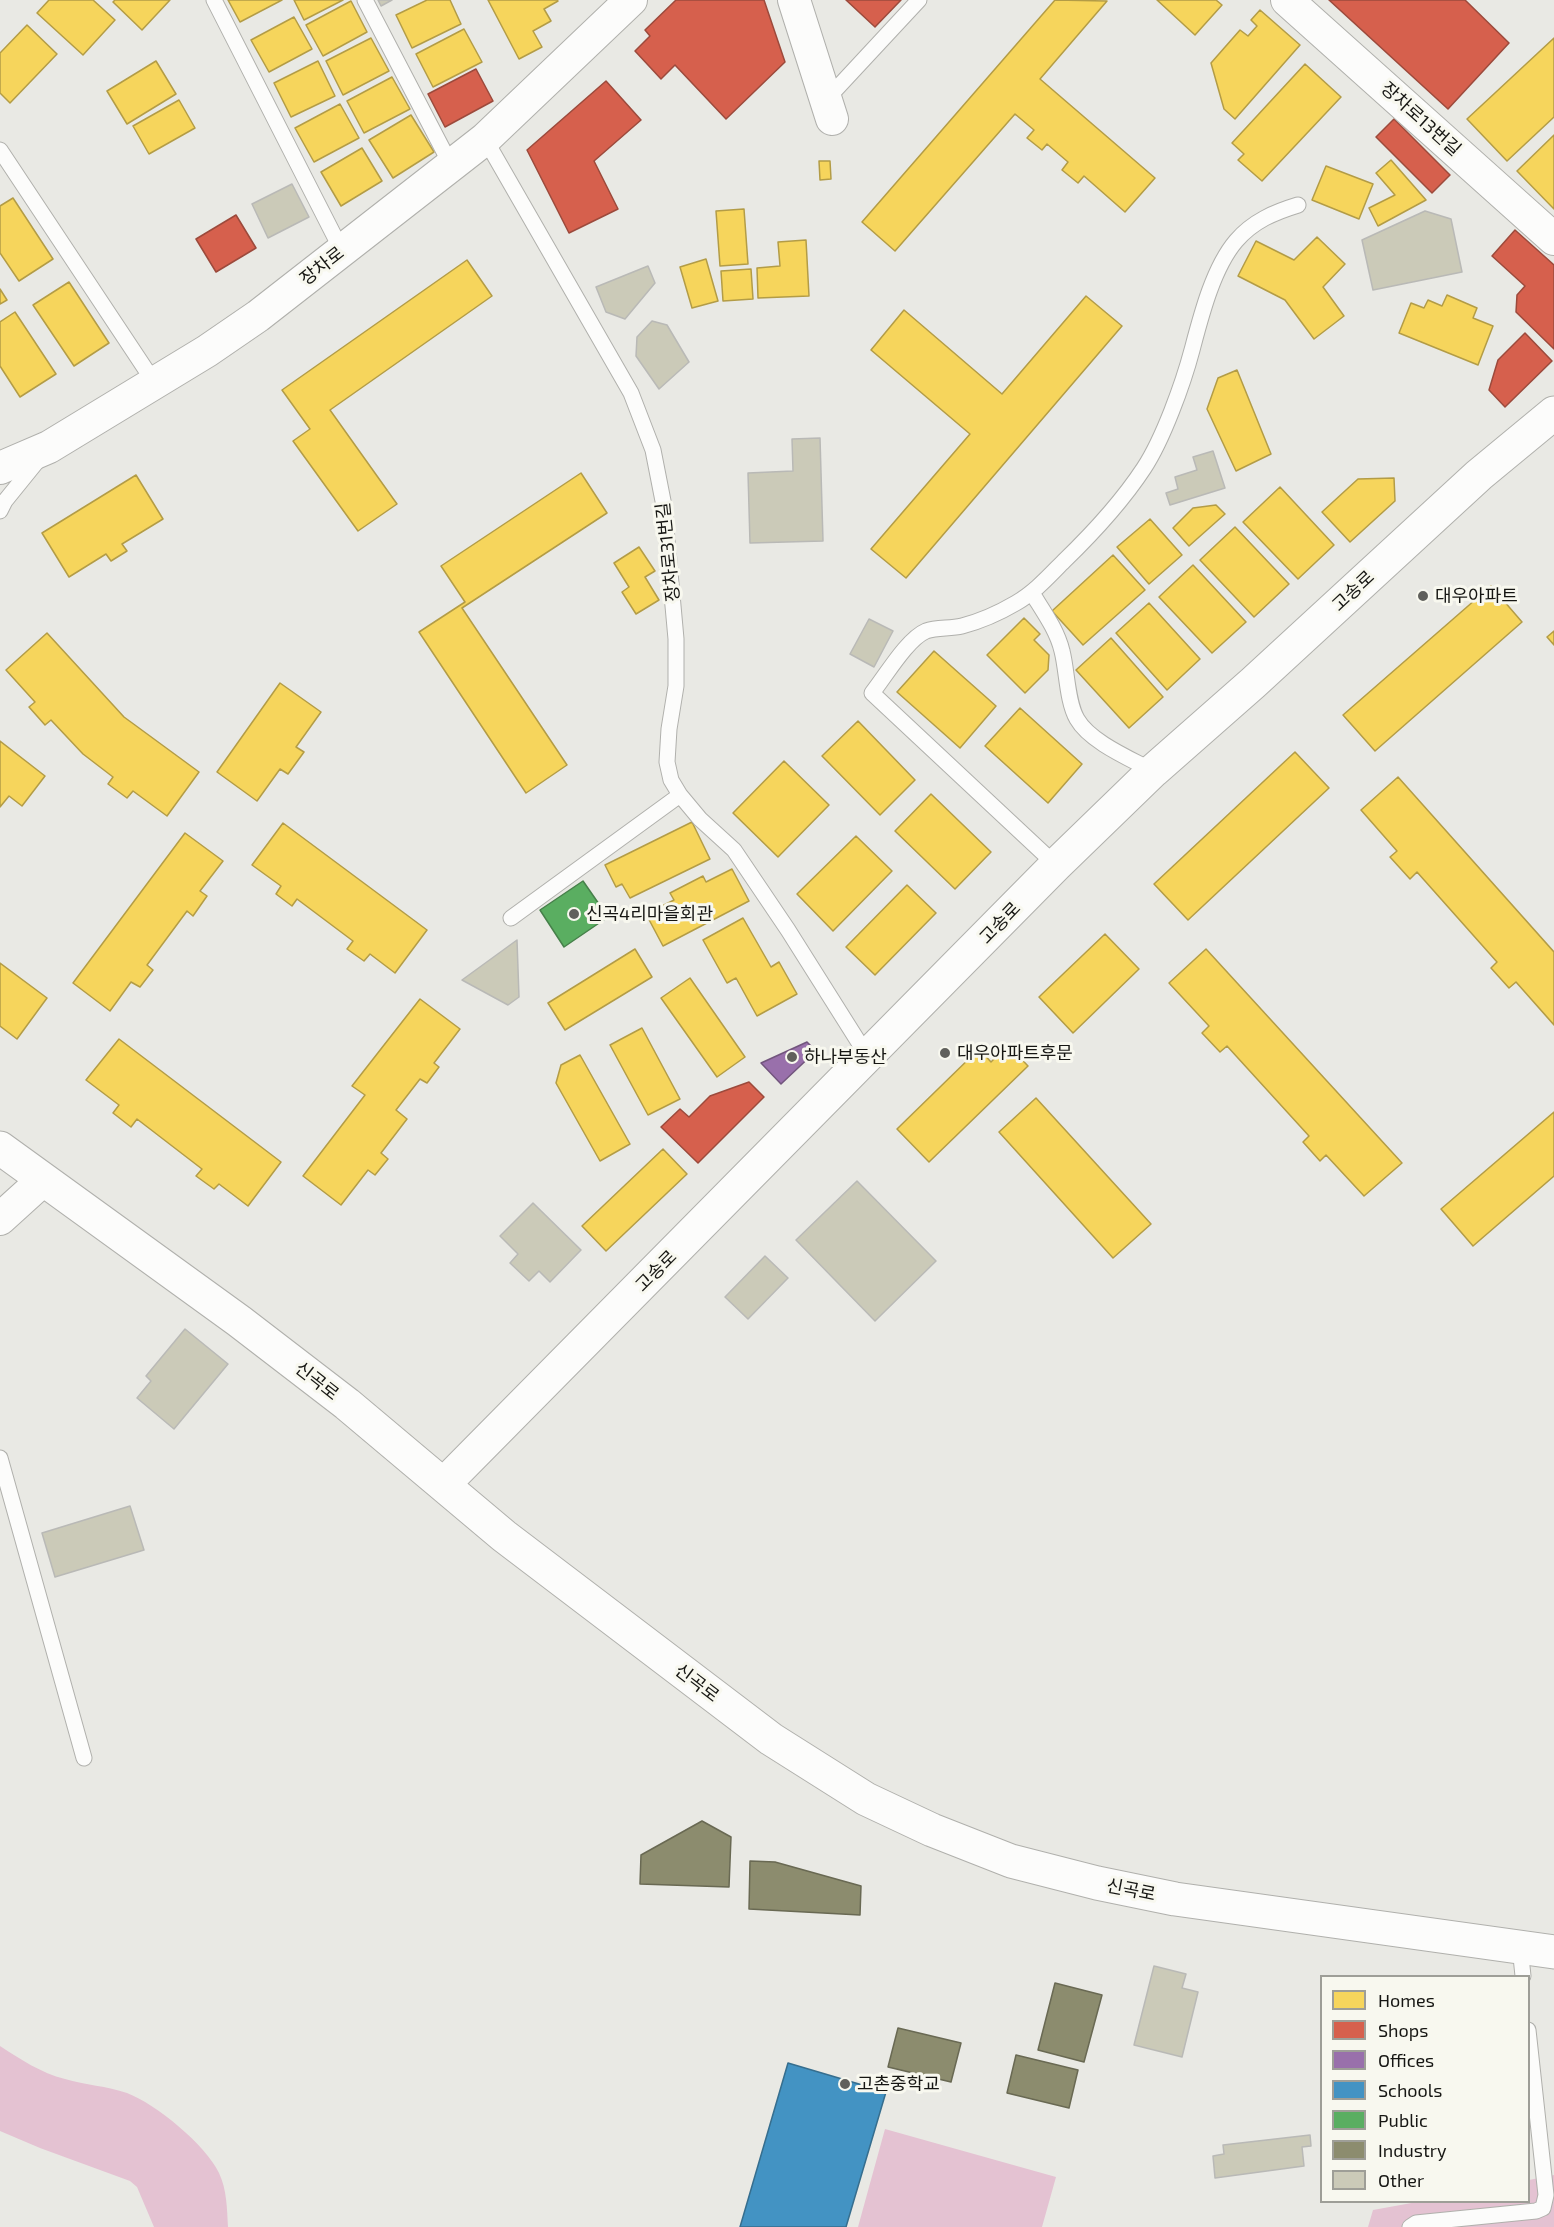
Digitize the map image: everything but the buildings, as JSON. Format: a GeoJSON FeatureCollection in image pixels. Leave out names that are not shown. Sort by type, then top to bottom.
{"type":"FeatureCollection","features":[{"type":"Feature","properties":{"kind":"street","name":"장차로"},"geometry":{"type":"LineString","coordinates":[[49,447],[207,351],[258,316],[485,140],[632,0]]}},
{"type":"Feature","properties":{"kind":"street"},"geometry":{"type":"LineString","coordinates":[[794,0],[829,109]]}},
{"type":"Feature","properties":{"kind":"street","name":"장차로13번길"},"geometry":{"type":"LineString","coordinates":[[1287,0],[1554,239]]}},
{"type":"Feature","properties":{"kind":"street","name":"고송로"},"geometry":{"type":"LineString","coordinates":[[444,1484],[1056,865],[1154,771],[1479,475],[1554,413]]}},
{"type":"Feature","properties":{"kind":"street"},"geometry":{"type":"LineString","coordinates":[[0,468],[49,447]]}},
{"type":"Feature","properties":{"kind":"street","name":"신곡로"},"geometry":{"type":"LineString","coordinates":[[0,1148],[239,1321],[347,1404],[504,1536],[771,1739],[866,1799],[932,1830],[1011,1861],[1108,1886],[1521,1962],[1554,1952]]}},
{"type":"Feature","properties":{"kind":"street"},"geometry":{"type":"LineString","coordinates":[[0,1219],[44,1180]]}},
{"type":"Feature","properties":{"kind":"lane"},"geometry":{"type":"LineString","coordinates":[[214,0],[342,251]]}},
{"type":"Feature","properties":{"kind":"lane"},"geometry":{"type":"LineString","coordinates":[[365,0],[452,166]]}},
{"type":"Feature","properties":{"kind":"lane"},"geometry":{"type":"LineString","coordinates":[[829,109],[919,0]]}},
{"type":"Feature","properties":{"kind":"lane","name":"장차로31번길"},"geometry":{"type":"LineString","coordinates":[[485,140],[631,393],[653,450],[666,526],[676,639],[676,686],[669,729],[667,762],[671,780],[680,795]]}},
{"type":"Feature","properties":{"kind":"lane"},"geometry":{"type":"LineString","coordinates":[[0,150],[154,382]]}},
{"type":"Feature","properties":{"kind":"lane"},"geometry":{"type":"LineString","coordinates":[[1056,865],[872,693],[911,643],[925,632],[961,626],[982,619],[1032,593],[1102,524],[1146,465],[1182,382],[1204,308],[1222,263],[1236,241],[1255,223],[1274,213],[1298,205]]}},
{"type":"Feature","properties":{"kind":"lane","name":"장차로"},"geometry":{"type":"LineString","coordinates":[[0,511],[5,501],[49,447]]}},
{"type":"Feature","properties":{"kind":"lane"},"geometry":{"type":"LineString","coordinates":[[1032,593],[1054,628],[1061,648],[1076,719],[1109,747],[1154,771]]}},
{"type":"Feature","properties":{"kind":"lane"},"geometry":{"type":"LineString","coordinates":[[511,918],[680,795],[700,819],[734,850],[788,930],[868,1057]]}},
{"type":"Feature","properties":{"kind":"lane"},"geometry":{"type":"LineString","coordinates":[[0,1458],[84,1758]]}},
{"type":"Feature","properties":{"kind":"lane"},"geometry":{"type":"LineString","coordinates":[[1410,2227],[1416,2223],[1536,2211],[1543,2208],[1546,2195],[1530,2048]]}},
{"type":"Feature","properties":{"kind":"shaded area"},"geometry":{"type":"Polygon","coordinates":[[[0,2046],[31,2065],[56,2076],[139,2098],[179,2127],[213,2162],[222,2179],[228,2227],[154,2227],[137,2187],[130,2181],[0,2131],[0,2046]]]}},
{"type":"Feature","properties":{"kind":"shaded area"},"geometry":{"type":"Polygon","coordinates":[[[885,2129],[1056,2177],[1042,2227],[858,2227],[885,2129]]]}},
{"type":"Feature","properties":{"kind":"shaded area"},"geometry":{"type":"Polygon","coordinates":[[[1554,2175],[1554,2227],[1368,2227],[1373,2210],[1412,2203],[1530,2203],[1530,2180],[1554,2175]]]}},
{"type":"Feature","properties":{"kind":"place","name":"대우아파트"},"geometry":{"type":"Point","coordinates":[1423,596]}},
{"type":"Feature","properties":{"kind":"place","name":"신곡4리마을회관"},"geometry":{"type":"Point","coordinates":[574,914]}},
{"type":"Feature","properties":{"kind":"place","name":"대우아파트후문"},"geometry":{"type":"Point","coordinates":[945,1053]}},
{"type":"Feature","properties":{"kind":"place","name":"하나부동산"},"geometry":{"type":"Point","coordinates":[792,1057]}},
{"type":"Feature","properties":{"kind":"place","name":"고촌중학교"},"geometry":{"type":"Point","coordinates":[845,2084]}}]}
